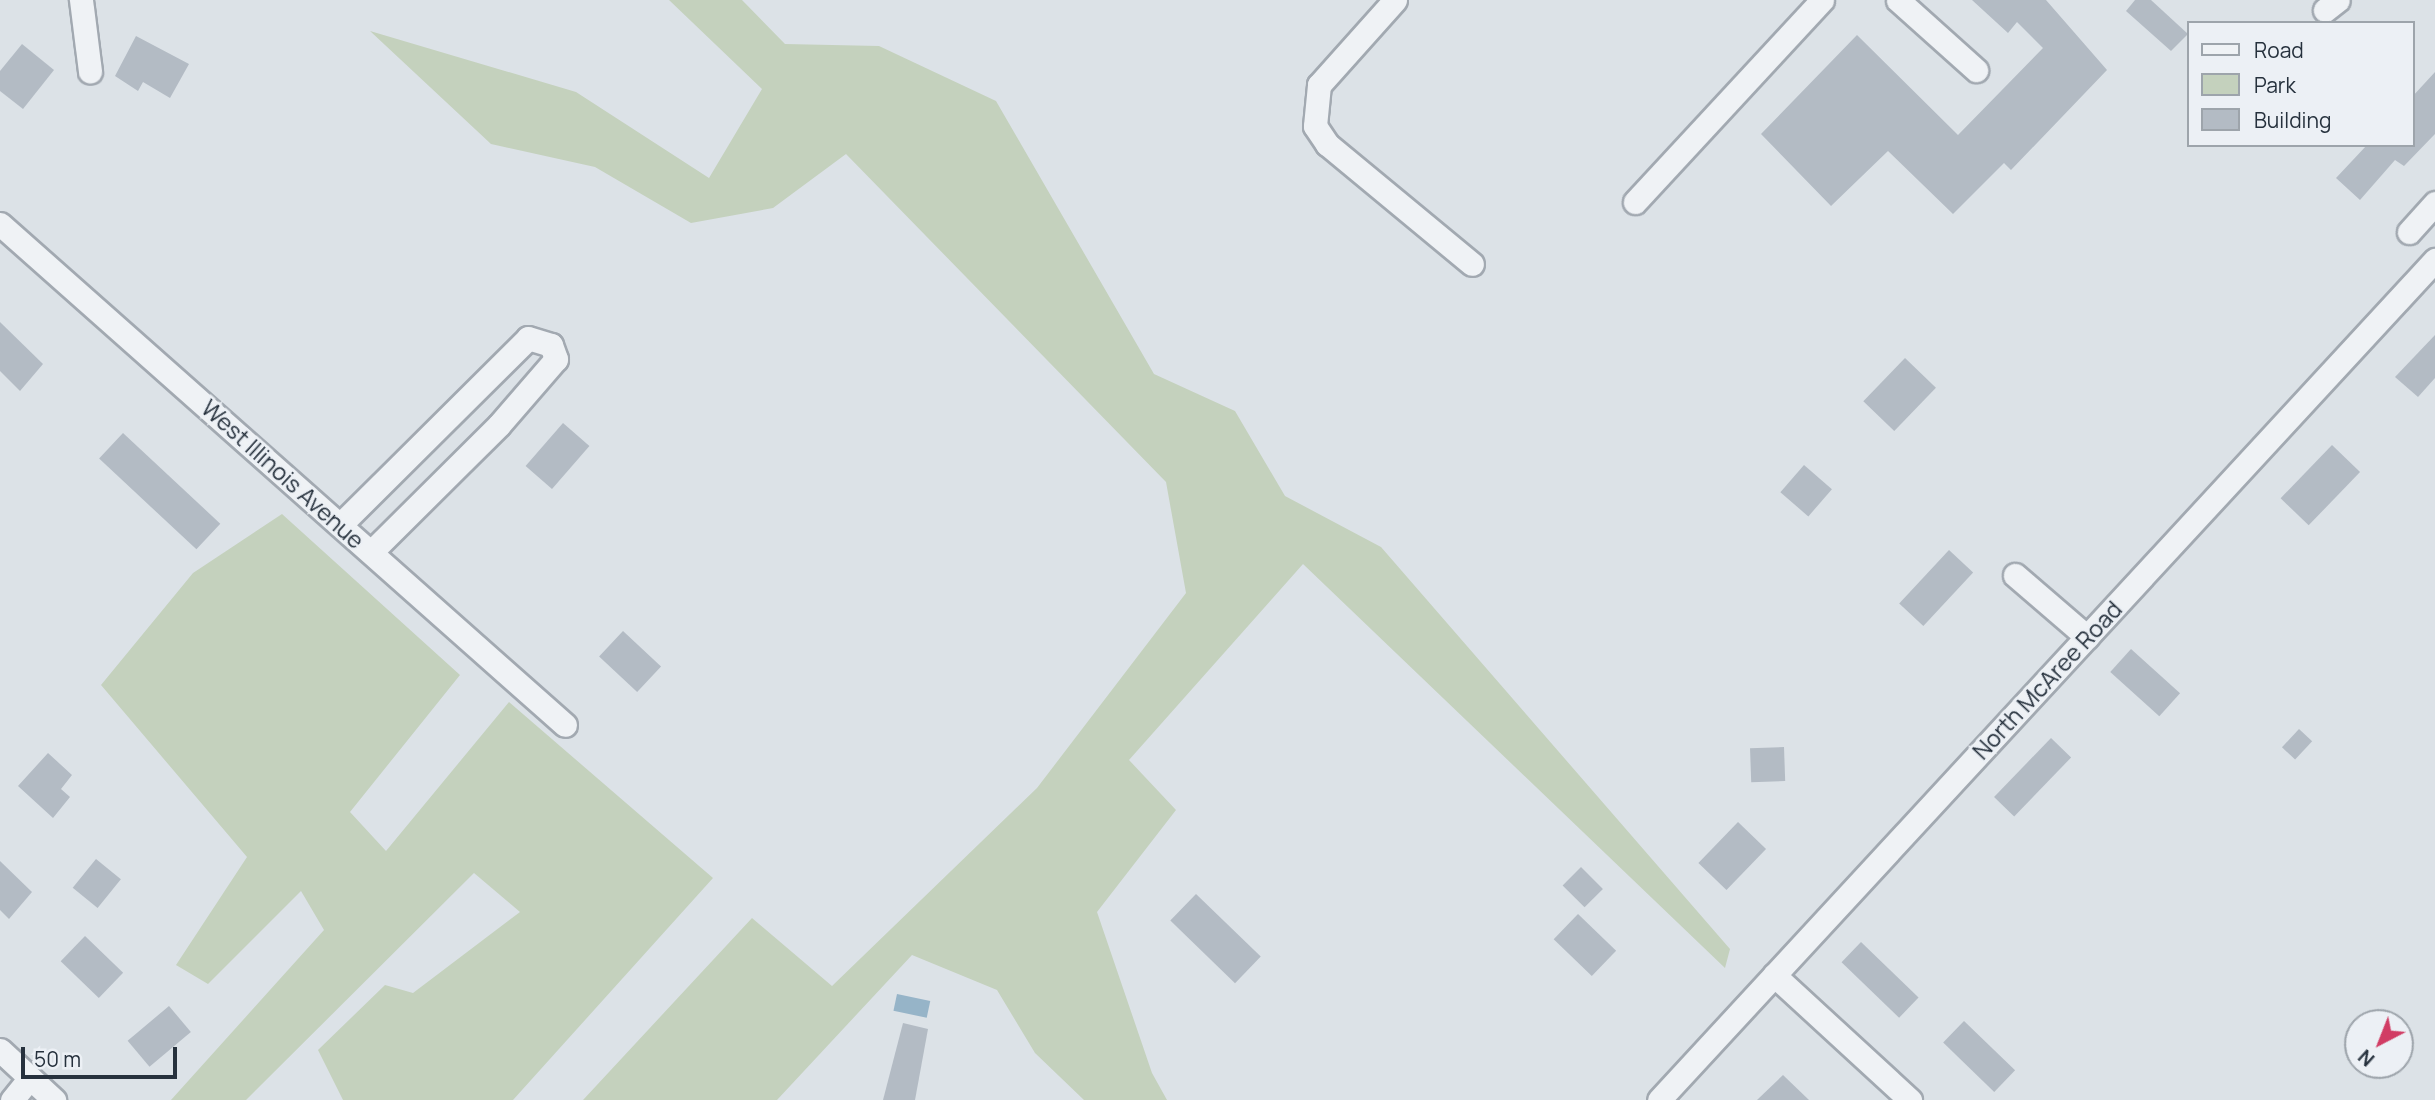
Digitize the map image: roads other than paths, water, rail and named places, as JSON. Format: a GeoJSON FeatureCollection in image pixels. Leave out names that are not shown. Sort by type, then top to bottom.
{"type":"FeatureCollection","features":[{"type":"Feature","properties":{"kind":"street"},"geometry":{"type":"LineString","coordinates":[[81,0],[90,71]]}},
{"type":"Feature","properties":{"kind":"street"},"geometry":{"type":"LineString","coordinates":[[1395,0],[1319,85],[1315,126],[1327,144],[1472,264]]}},
{"type":"Feature","properties":{"kind":"street"},"geometry":{"type":"LineString","coordinates":[[1635,202],[1822,0]]}},
{"type":"Feature","properties":{"kind":"street"},"geometry":{"type":"LineString","coordinates":[[1898,0],[1976,70]]}},
{"type":"Feature","properties":{"kind":"street"},"geometry":{"type":"LineString","coordinates":[[2409,232],[2435,203]]}},
{"type":"Feature","properties":{"kind":"street","name":"West Illinois Avenue"},"geometry":{"type":"LineString","coordinates":[[0,224],[565,724]]}},
{"type":"Feature","properties":{"kind":"street","name":"North McAree Road"},"geometry":{"type":"LineString","coordinates":[[1659,1100],[2435,260]]}},
{"type":"Feature","properties":{"kind":"street"},"geometry":{"type":"LineString","coordinates":[[340,525],[528,338],[551,345],[555,359],[499,425],[371,552]]}},
{"type":"Feature","properties":{"kind":"street"},"geometry":{"type":"LineString","coordinates":[[2015,576],[2087,637]]}},
{"type":"Feature","properties":{"kind":"street"},"geometry":{"type":"LineString","coordinates":[[1774,975],[1909,1100]]}},
{"type":"Feature","properties":{"kind":"street"},"geometry":{"type":"LineString","coordinates":[[0,1050],[54,1100]]}},
{"type":"Feature","properties":{"kind":"street"},"geometry":{"type":"LineString","coordinates":[[12,1100],[30,1078]]}},
{"type":"Feature","properties":{"kind":"water"},"geometry":{"type":"Polygon","coordinates":[[[897,994],[930,1001],[927,1018],[893,1011],[897,994]]]}}]}
